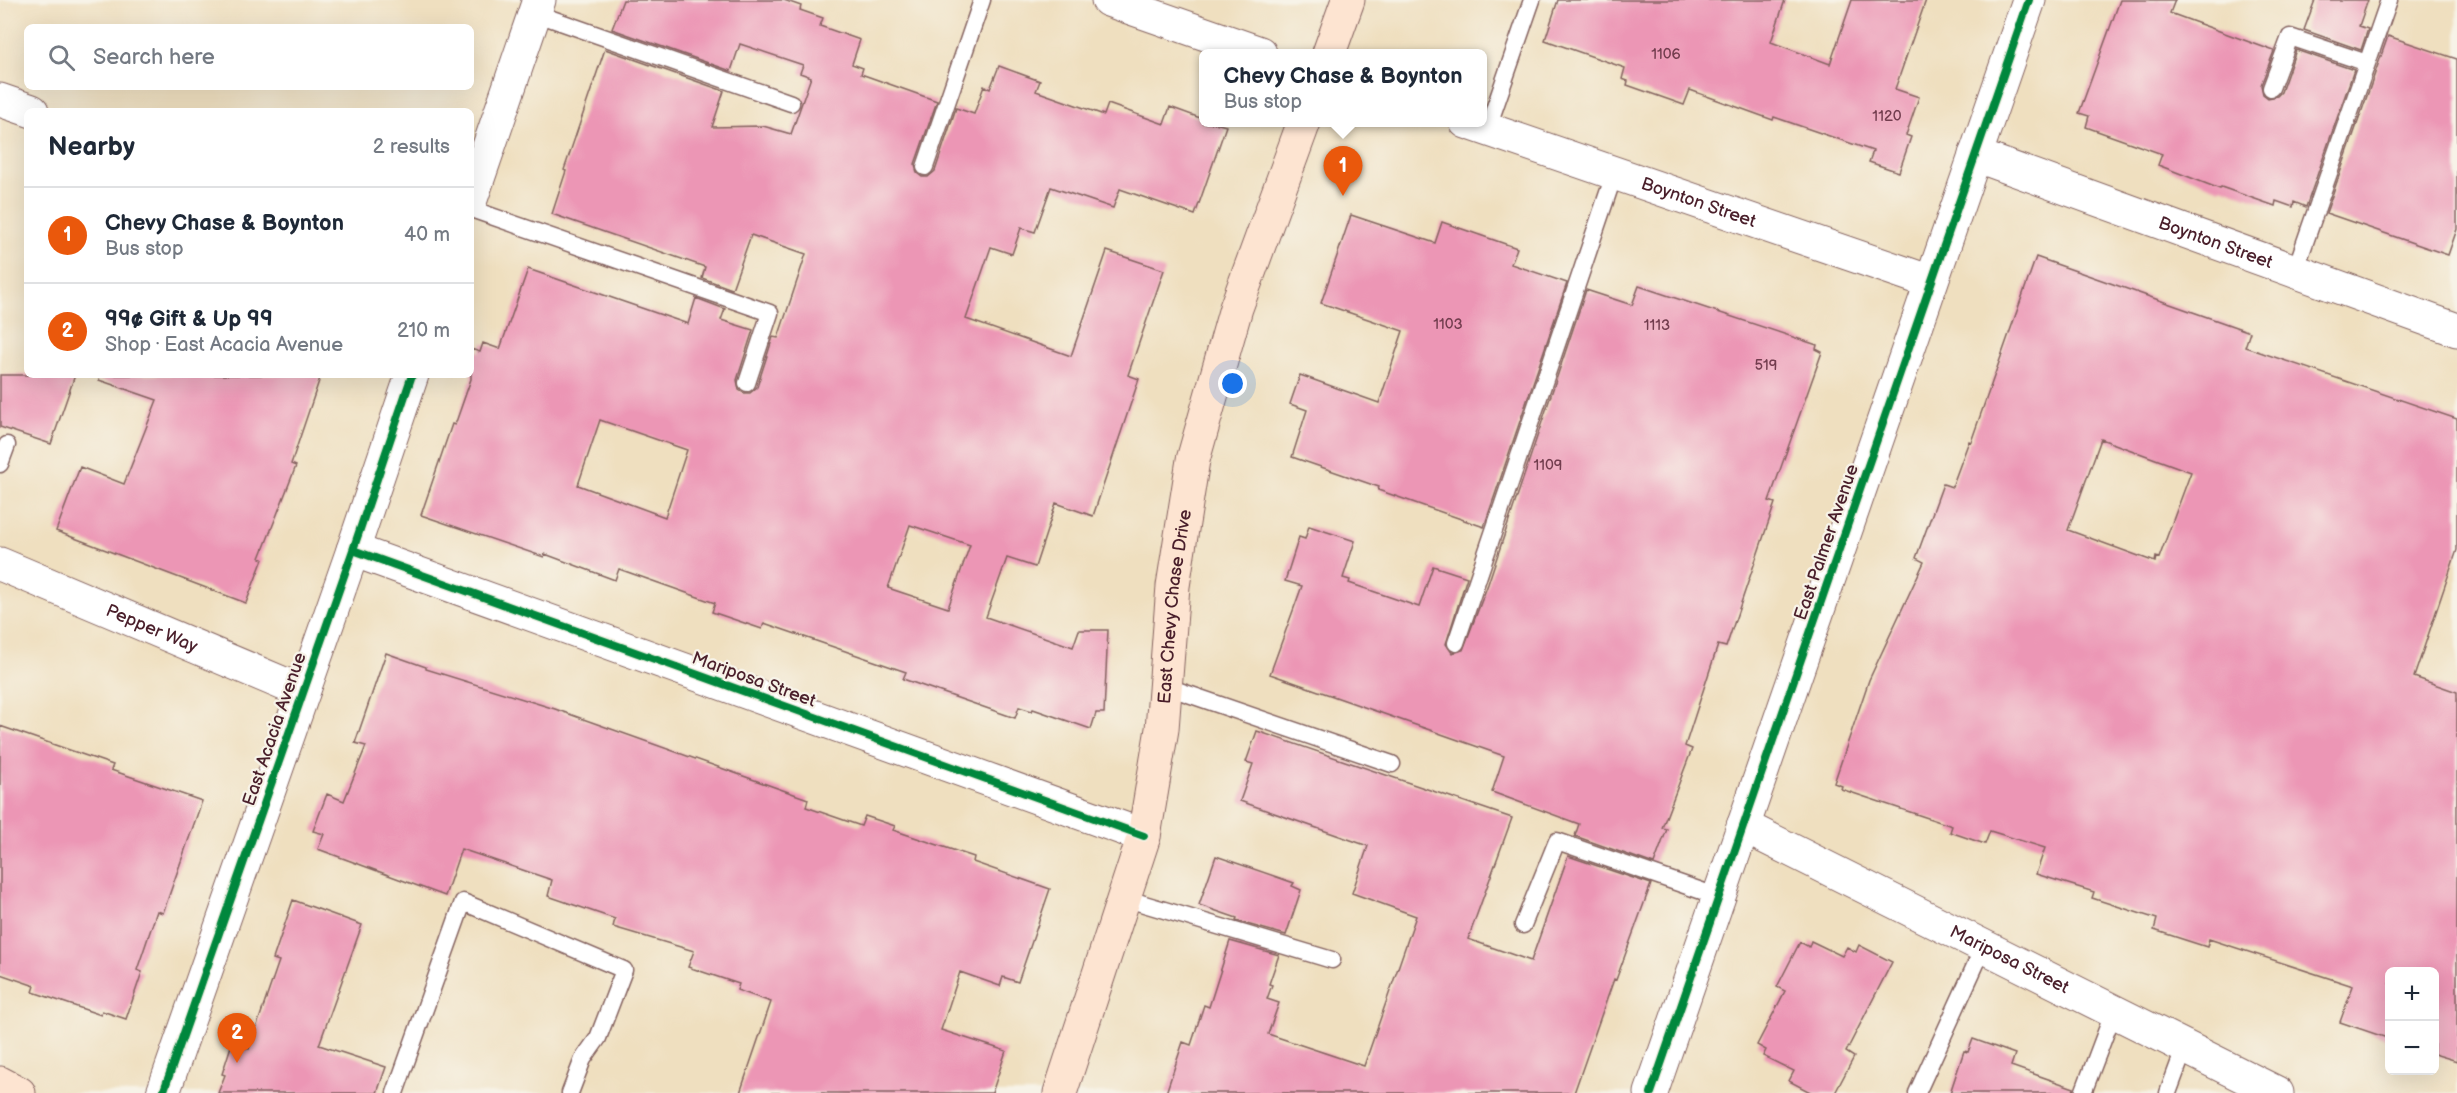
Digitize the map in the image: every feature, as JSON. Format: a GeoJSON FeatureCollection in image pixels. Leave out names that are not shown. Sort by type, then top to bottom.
{"type":"FeatureCollection","features":[{"type":"Feature","properties":{"kind":"main road"},"geometry":{"type":"LineString","coordinates":[[1331,49],[1348,0]]}},
{"type":"Feature","properties":{"kind":"main road","name":"East Chevy Chase Drive"},"geometry":{"type":"LineString","coordinates":[[1060,1093],[1144,837],[1162,729],[1173,586],[1193,460],[1236,308],[1303,127]]}},
{"type":"Feature","properties":{"kind":"main road"},"geometry":{"type":"LineString","coordinates":[[0,1083],[19,1093]]}},
{"type":"Feature","properties":{"kind":"street"},"geometry":{"type":"LineString","coordinates":[[1108,0],[1246,49]]}},
{"type":"Feature","properties":{"kind":"street","name":"East Palmer Avenue"},"geometry":{"type":"LineString","coordinates":[[1651,1093],[2029,0]]}},
{"type":"Feature","properties":{"kind":"street"},"geometry":{"type":"LineString","coordinates":[[474,190],[537,6]]}},
{"type":"Feature","properties":{"kind":"street"},"geometry":{"type":"LineString","coordinates":[[0,100],[24,108]]}},
{"type":"Feature","properties":{"kind":"street","name":"Boynton Street"},"geometry":{"type":"LineString","coordinates":[[1479,127],[1931,282]]}},
{"type":"Feature","properties":{"kind":"street","name":"Boynton Street"},"geometry":{"type":"LineString","coordinates":[[1975,155],[2457,330]]}},
{"type":"Feature","properties":{"kind":"street","name":"East Acacia Avenue"},"geometry":{"type":"LineString","coordinates":[[163,1093],[411,378]]}},
{"type":"Feature","properties":{"kind":"street","name":"Mariposa Street"},"geometry":{"type":"LineString","coordinates":[[353,550],[1144,837]]}},
{"type":"Feature","properties":{"kind":"street","name":"Pepper Way"},"geometry":{"type":"LineString","coordinates":[[0,564],[303,692]]}},
{"type":"Feature","properties":{"kind":"street","name":"Mariposa Street"},"geometry":{"type":"LineString","coordinates":[[1743,826],[2277,1093]]}},
{"type":"Feature","properties":{"kind":"lane"},"geometry":{"type":"LineString","coordinates":[[925,167],[982,0]]}},
{"type":"Feature","properties":{"kind":"lane"},"geometry":{"type":"LineString","coordinates":[[1487,101],[1532,0]]}},
{"type":"Feature","properties":{"kind":"lane"},"geometry":{"type":"LineString","coordinates":[[2295,271],[2390,0]]}},
{"type":"Feature","properties":{"kind":"lane"},"geometry":{"type":"LineString","coordinates":[[537,6],[791,103]]}},
{"type":"Feature","properties":{"kind":"lane"},"geometry":{"type":"LineString","coordinates":[[2271,88],[2290,37],[2367,63]]}},
{"type":"Feature","properties":{"kind":"lane"},"geometry":{"type":"LineString","coordinates":[[1456,643],[1614,175]]}},
{"type":"Feature","properties":{"kind":"lane"},"geometry":{"type":"LineString","coordinates":[[474,210],[770,313],[747,383]]}},
{"type":"Feature","properties":{"kind":"lane"},"geometry":{"type":"LineString","coordinates":[[0,464],[7,445]]}},
{"type":"Feature","properties":{"kind":"lane"},"geometry":{"type":"LineString","coordinates":[[1165,686],[1392,764]]}},
{"type":"Feature","properties":{"kind":"lane"},"geometry":{"type":"LineString","coordinates":[[1523,926],[1557,841],[1719,897]]}},
{"type":"Feature","properties":{"kind":"lane"},"geometry":{"type":"LineString","coordinates":[[1124,898],[1332,960]]}},
{"type":"Feature","properties":{"kind":"lane"},"geometry":{"type":"LineString","coordinates":[[395,1093],[463,902],[624,970],[598,1038],[582,1059],[570,1093]]}},
{"type":"Feature","properties":{"kind":"lane"},"geometry":{"type":"LineString","coordinates":[[1917,1093],[1984,946]]}},
{"type":"Feature","properties":{"kind":"lane"},"geometry":{"type":"LineString","coordinates":[[2084,1093],[2114,1011]]}},
{"type":"Feature","properties":{"kind":"lane"},"geometry":{"type":"LineString","coordinates":[[2168,1093],[2185,1047]]}},
{"type":"Feature","properties":{"kind":"building"},"geometry":{"type":"Polygon","coordinates":[[[623,0],[784,0],[801,6],[800,10],[823,18],[820,26],[860,40],[852,64],[863,68],[861,74],[937,101],[915,164],[917,173],[922,177],[928,177],[935,171],[956,108],[974,114],[984,86],[990,89],[999,66],[1040,81],[1036,91],[1104,115],[1108,104],[1164,124],[1170,107],[1199,118],[1199,127],[1226,127],[1195,215],[1120,189],[1113,208],[1051,187],[1035,232],[1021,228],[1012,254],[991,247],[966,319],[1071,356],[1107,251],[1164,270],[1128,375],[1139,379],[1093,516],[1056,503],[1035,567],[1007,558],[986,617],[1073,647],[1079,630],[1108,630],[1104,713],[1096,713],[1091,729],[1033,709],[1032,711],[1019,707],[1015,718],[903,679],[906,672],[764,623],[762,629],[712,612],[715,603],[619,569],[615,580],[545,554],[544,557],[421,515],[452,424],[455,425],[471,378],[474,378],[474,350],[480,352],[483,343],[500,349],[528,269],[688,324],[696,298],[725,309],[721,320],[753,330],[737,380],[739,390],[744,393],[750,393],[757,387],[773,337],[778,338],[806,254],[751,235],[732,289],[702,278],[705,267],[552,214],[566,171],[564,170],[605,49],[724,91],[712,127],[763,126],[791,134],[811,77],[800,73],[803,65],[740,44],[731,71],[612,29],[623,0]],[[600,420],[578,485],[665,517],[687,450],[600,420]],[[910,525],[888,588],[948,608],[970,545],[910,525]]]}},
{"type":"Feature","properties":{"kind":"building"},"geometry":{"type":"Polygon","coordinates":[[[1558,0],[1785,0],[1771,42],[1830,64],[1852,0],[1926,0],[1895,89],[1919,97],[1906,135],[1911,137],[1899,172],[1869,162],[1873,151],[1774,117],[1773,120],[1690,90],[1684,105],[1627,85],[1628,81],[1622,79],[1625,68],[1545,40],[1558,0]]]}},
{"type":"Feature","properties":{"kind":"building"},"geometry":{"type":"Polygon","coordinates":[[[2120,0],[2175,0],[2170,13],[2274,51],[2261,85],[2263,94],[2268,98],[2277,96],[2281,92],[2296,50],[2354,70],[2306,207],[2294,202],[2293,207],[2276,201],[2275,206],[2221,187],[2220,189],[2158,165],[2162,154],[2086,127],[2089,116],[2079,113],[2120,0]]]}},
{"type":"Feature","properties":{"kind":"building"},"geometry":{"type":"Polygon","coordinates":[[[2315,0],[2368,0],[2359,26],[2368,29],[2361,50],[2304,30],[2315,0]]]}},
{"type":"Feature","properties":{"kind":"building"},"geometry":{"type":"Polygon","coordinates":[[[2388,36],[2457,59],[2457,229],[2448,255],[2326,213],[2388,36]]]}},
{"type":"Feature","properties":{"kind":"building"},"geometry":{"type":"Polygon","coordinates":[[[1351,215],[1435,243],[1442,222],[1517,248],[1511,264],[1567,283],[1484,527],[1292,457],[1307,410],[1290,404],[1300,375],[1379,403],[1403,331],[1321,303],[1351,215]]]}},
{"type":"Feature","properties":{"kind":"building"},"geometry":{"type":"Polygon","coordinates":[[[2036,257],[2250,332],[2245,347],[2457,419],[2457,550],[2414,677],[2457,692],[2457,1061],[2439,1056],[2439,967],[2385,967],[2385,1037],[2340,1022],[2353,986],[2209,939],[2207,947],[2154,930],[2157,919],[2092,898],[2094,892],[2036,874],[2045,848],[1990,831],[1985,844],[1950,832],[1952,826],[1841,789],[1842,786],[1834,783],[1869,680],[1924,562],[1916,558],[1943,484],[1952,487],[1969,441],[1971,442],[2036,257]],[[2101,439],[2068,530],[2155,562],[2156,557],[2159,558],[2191,472],[2101,439]]]}},
{"type":"Feature","properties":{"kind":"building"},"geometry":{"type":"Polygon","coordinates":[[[1639,286],[1817,345],[1816,349],[1822,352],[1769,501],[1775,503],[1726,647],[1718,645],[1685,746],[1692,749],[1662,828],[1667,829],[1654,864],[1575,836],[1579,824],[1492,792],[1504,756],[1270,674],[1302,586],[1285,581],[1299,537],[1305,539],[1309,526],[1355,541],[1343,578],[1350,580],[1349,583],[1419,607],[1433,566],[1467,577],[1446,644],[1452,653],[1463,650],[1488,584],[1586,290],[1632,305],[1639,286]]]}},
{"type":"Feature","properties":{"kind":"building"},"geometry":{"type":"Polygon","coordinates":[[[0,375],[24,375],[24,378],[74,378],[51,444],[0,427],[0,375]]]}},
{"type":"Feature","properties":{"kind":"building"},"geometry":{"type":"Polygon","coordinates":[[[99,378],[320,378],[291,464],[296,466],[260,558],[263,559],[246,603],[56,531],[80,467],[124,484],[157,400],[99,380],[99,378]]]}},
{"type":"Feature","properties":{"kind":"building"},"geometry":{"type":"Polygon","coordinates":[[[386,653],[426,667],[426,669],[555,709],[808,799],[806,807],[861,826],[865,816],[895,826],[893,830],[974,857],[973,862],[1050,889],[1018,982],[1003,977],[1000,986],[960,972],[941,1030],[1006,1051],[992,1093],[740,1093],[771,1002],[737,990],[739,984],[688,967],[694,951],[613,927],[615,919],[548,896],[552,880],[461,849],[445,896],[318,849],[324,834],[313,831],[327,794],[344,801],[366,746],[355,743],[386,653]]]}},
{"type":"Feature","properties":{"kind":"building"},"geometry":{"type":"Polygon","coordinates":[[[0,726],[113,765],[111,770],[202,801],[163,913],[157,911],[137,970],[142,972],[126,1019],[102,1011],[101,1015],[33,992],[35,986],[0,974],[0,726]]]}},
{"type":"Feature","properties":{"kind":"building"},"geometry":{"type":"Polygon","coordinates":[[[1257,731],[1512,818],[1468,939],[1531,961],[1568,856],[1651,884],[1616,980],[1614,979],[1574,1093],[1166,1093],[1183,1042],[1191,1045],[1204,1005],[1209,1007],[1230,941],[1279,955],[1269,984],[1272,985],[1267,999],[1279,1003],[1268,1034],[1364,1066],[1416,916],[1352,893],[1368,846],[1240,801],[1253,764],[1246,762],[1257,731]]]}},
{"type":"Feature","properties":{"kind":"building"},"geometry":{"type":"Polygon","coordinates":[[[1216,856],[1294,883],[1292,886],[1301,890],[1286,935],[1236,921],[1237,918],[1199,905],[1216,856]]]}},
{"type":"Feature","properties":{"kind":"building"},"geometry":{"type":"Polygon","coordinates":[[[293,900],[362,925],[319,1045],[386,1067],[377,1093],[218,1093],[225,1075],[222,1074],[232,1043],[249,1049],[279,961],[273,959],[293,900]]]}},
{"type":"Feature","properties":{"kind":"building"},"geometry":{"type":"Polygon","coordinates":[[[1811,941],[1842,956],[1847,947],[1856,952],[1859,945],[1892,962],[1846,1052],[1854,1057],[1835,1093],[1812,1093],[1789,1081],[1794,1071],[1763,1056],[1766,1050],[1757,1045],[1785,991],[1777,987],[1800,942],[1809,947],[1811,941]]]}},
{"type":"Feature","properties":{"kind":"building"},"geometry":{"type":"Polygon","coordinates":[[[1973,1039],[2015,1054],[2011,1066],[2074,1088],[2073,1093],[1950,1093],[1964,1051],[1968,1052],[1973,1039]]]}},
{"type":"Feature","properties":{"kind":"cycle path"},"geometry":{"type":"LineString","coordinates":[[1651,1093],[2029,0]]}},
{"type":"Feature","properties":{"kind":"cycle path"},"geometry":{"type":"LineString","coordinates":[[163,1093],[411,378]]}},
{"type":"Feature","properties":{"kind":"cycle path"},"geometry":{"type":"LineString","coordinates":[[353,550],[1144,836]]}},
{"type":"Feature","properties":{"kind":"place","name":"Chevy Chase & Boynton"},"geometry":{"type":"Point","coordinates":[1343,196]}},
{"type":"Feature","properties":{"kind":"place","name":"99¢ Gift & Up 99"},"geometry":{"type":"Point","coordinates":[237,1063]}}]}
